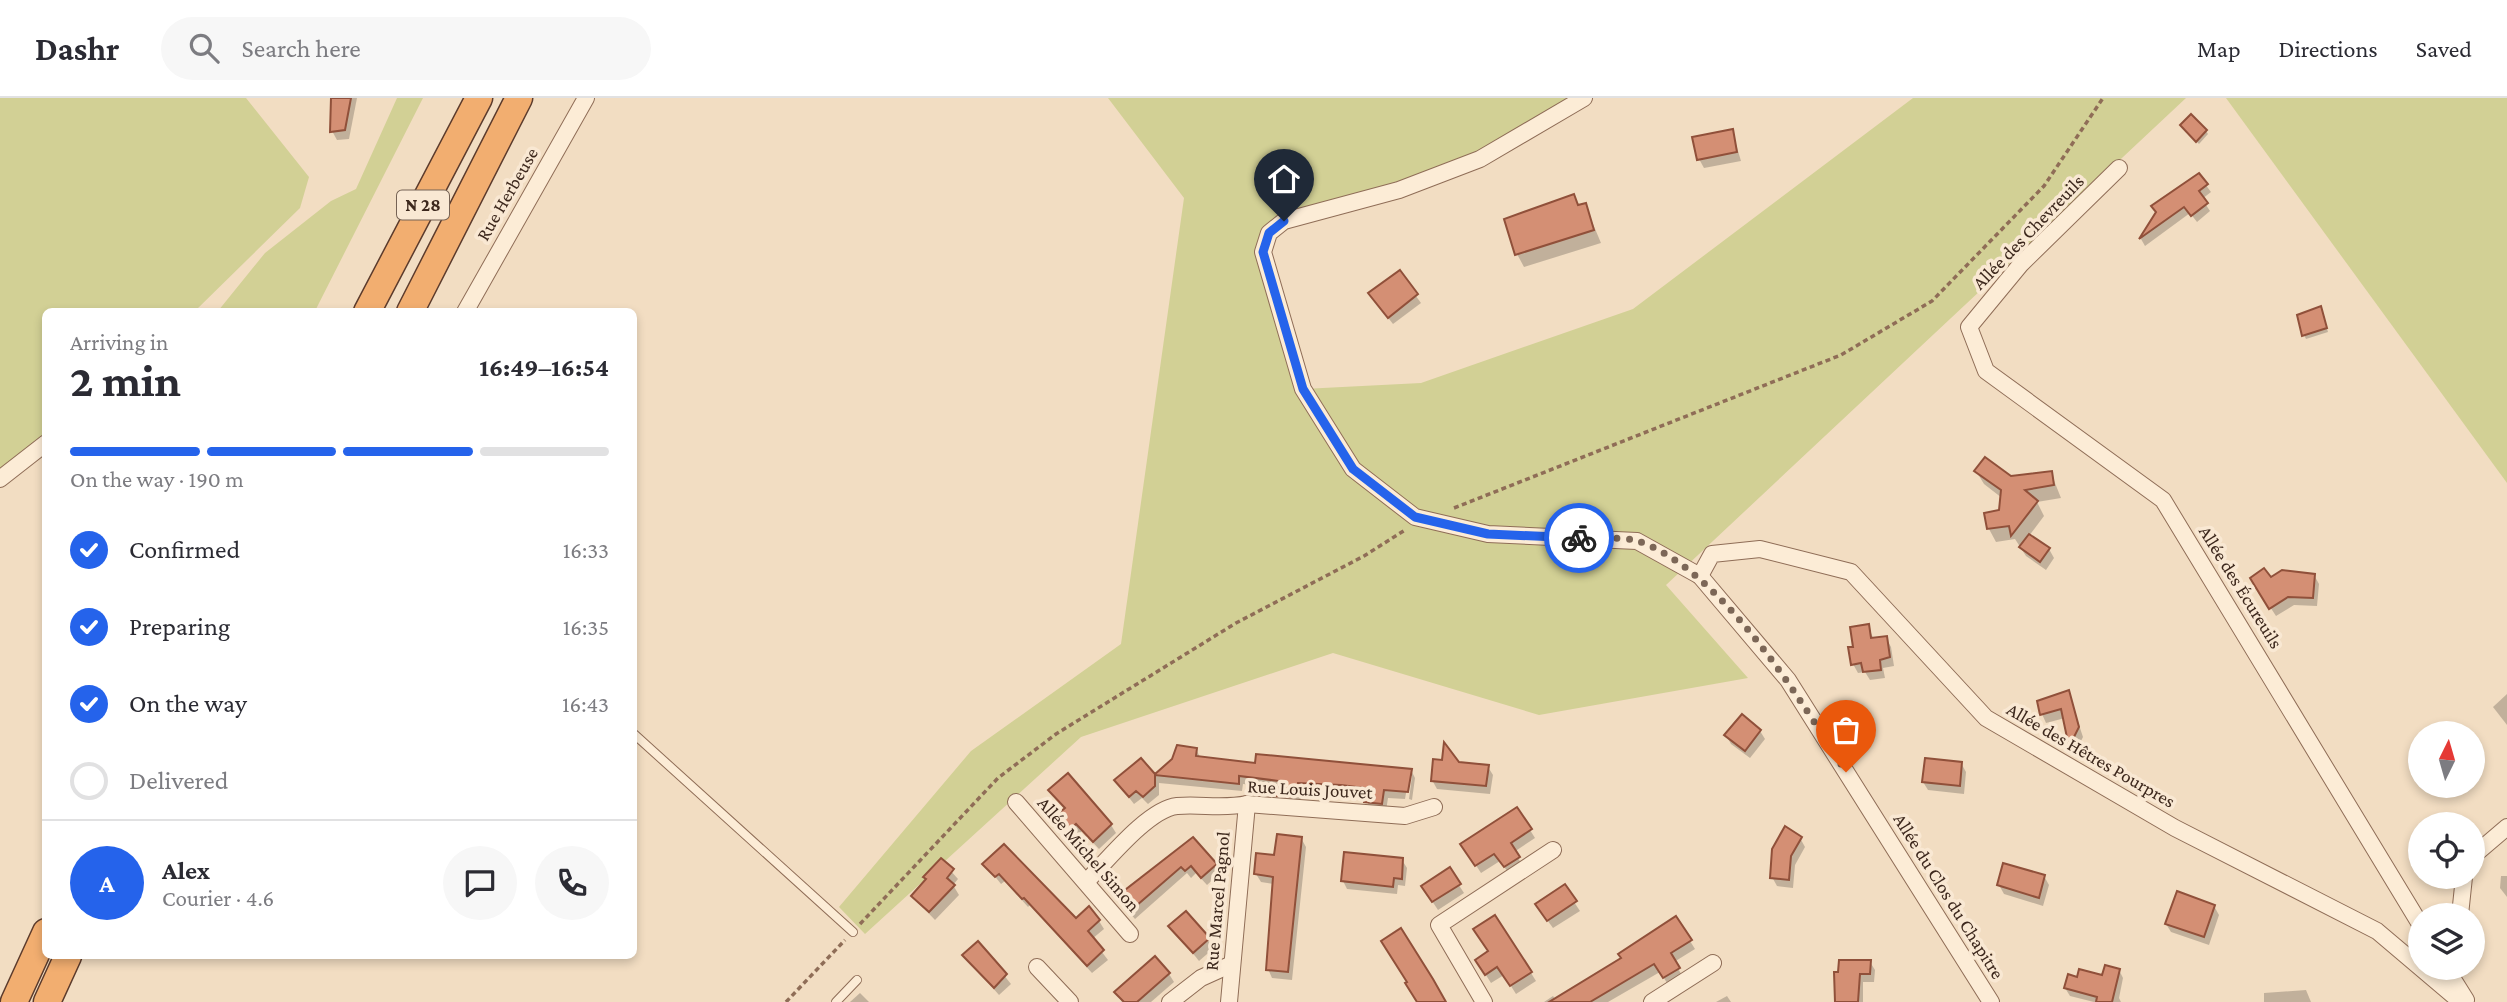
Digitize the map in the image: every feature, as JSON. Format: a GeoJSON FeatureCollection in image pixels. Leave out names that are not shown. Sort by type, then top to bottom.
{"type":"FeatureCollection","features":[{"type":"Feature","properties":{"kind":"highway","name":"N 28"},"geometry":{"type":"LineString","coordinates":[[369,308],[479,98]]}},
{"type":"Feature","properties":{"kind":"highway","name":"N 28"},"geometry":{"type":"LineString","coordinates":[[412,308],[519,98]]}},
{"type":"Feature","properties":{"kind":"highway"},"geometry":{"type":"LineString","coordinates":[[468,202],[536,98]]}},
{"type":"Feature","properties":{"kind":"highway"},"geometry":{"type":"LineString","coordinates":[[13,1002],[42,940]]}},
{"type":"Feature","properties":{"kind":"highway"},"geometry":{"type":"LineString","coordinates":[[47,1002],[67,959]]}},
{"type":"Feature","properties":{"kind":"street","name":"Rue Herbeuse"},"geometry":{"type":"LineString","coordinates":[[467,308],[586,98]]}},
{"type":"Feature","properties":{"kind":"street","name":"Allée du Clos du Chapitre"},"geometry":{"type":"LineString","coordinates":[[1584,98],[1480,159],[1399,190],[1284,221],[1269,233],[1263,252],[1303,389],[1353,469],[1415,517],[1488,534],[1637,541],[1700,576],[1788,680],[1991,1002]]}},
{"type":"Feature","properties":{"kind":"street","name":"Allée des Chevreuils"},"geometry":{"type":"LineString","coordinates":[[1969,327],[2021,264],[2119,168]]}},
{"type":"Feature","properties":{"kind":"street","name":"Allée des Écureuils"},"geometry":{"type":"LineString","coordinates":[[1969,327],[1986,372],[2163,499],[2408,904]]}},
{"type":"Feature","properties":{"kind":"street"},"geometry":{"type":"LineString","coordinates":[[0,479],[42,446]]}},
{"type":"Feature","properties":{"kind":"street","name":"Allée des Hêtres Pourpres"},"geometry":{"type":"LineString","coordinates":[[1700,576],[1712,554],[1760,549],[1851,572],[1986,718],[2175,828],[2377,931],[2463,999]]}},
{"type":"Feature","properties":{"kind":"street","name":"Allée Michel Simon"},"geometry":{"type":"LineString","coordinates":[[1016,802],[1130,934]]}},
{"type":"Feature","properties":{"kind":"street","name":"Rue Louis Jouvet"},"geometry":{"type":"LineString","coordinates":[[1086,882],[1154,815],[1175,806],[1225,808],[1247,804],[1405,816],[1434,807]]}},
{"type":"Feature","properties":{"kind":"street","name":"Rue Marcel Pagnol"},"geometry":{"type":"LineString","coordinates":[[1229,1002],[1247,804]]}},
{"type":"Feature","properties":{"kind":"street"},"geometry":{"type":"LineString","coordinates":[[2485,846],[2507,827]]}},
{"type":"Feature","properties":{"kind":"street"},"geometry":{"type":"LineString","coordinates":[[1484,1002],[1439,926],[1553,850]]}},
{"type":"Feature","properties":{"kind":"street"},"geometry":{"type":"LineString","coordinates":[[1652,1002],[1713,963]]}},
{"type":"Feature","properties":{"kind":"street"},"geometry":{"type":"LineString","coordinates":[[1170,1002],[1200,978],[1232,964]]}},
{"type":"Feature","properties":{"kind":"street"},"geometry":{"type":"LineString","coordinates":[[1037,967],[1070,1002]]}},
{"type":"Feature","properties":{"kind":"street"},"geometry":{"type":"LineString","coordinates":[[2453,980],[2463,999]]}},
{"type":"Feature","properties":{"kind":"street"},"geometry":{"type":"LineString","coordinates":[[2461,980],[2463,999]]}},
{"type":"Feature","properties":{"kind":"lane"},"geometry":{"type":"LineString","coordinates":[[637,737],[853,932]]}},
{"type":"Feature","properties":{"kind":"lane"},"geometry":{"type":"LineString","coordinates":[[836,1002],[857,979]]}},
{"type":"Feature","properties":{"kind":"path"},"geometry":{"type":"LineString","coordinates":[[786,1002],[853,932]]}},
{"type":"Feature","properties":{"kind":"shaded area"},"geometry":{"type":"Polygon","coordinates":[[[0,98],[246,98],[309,177],[300,208],[198,308],[42,308],[42,438],[0,472],[0,98]]]}},
{"type":"Feature","properties":{"kind":"shaded area"},"geometry":{"type":"Polygon","coordinates":[[[397,98],[423,98],[317,308],[220,308],[265,253],[331,201],[356,189],[397,98]]]}},
{"type":"Feature","properties":{"kind":"shaded area"},"geometry":{"type":"Polygon","coordinates":[[[1108,98],[1584,98],[1480,159],[1284,221],[1263,252],[1303,389],[1421,383],[1633,309],[1913,98],[2186,98],[1666,585],[1748,678],[1539,715],[1333,653],[1081,737],[865,934],[839,907],[971,751],[1121,644],[1184,198],[1108,98]]]}},
{"type":"Feature","properties":{"kind":"shaded area"},"geometry":{"type":"Polygon","coordinates":[[[2226,98],[2507,98],[2507,483],[2226,98]]]}},
{"type":"Feature","properties":{"kind":"building"},"geometry":{"type":"Polygon","coordinates":[[[331,98],[351,98],[345,130],[330,132],[331,98]]]}},
{"type":"Feature","properties":{"kind":"building"},"geometry":{"type":"Polygon","coordinates":[[[2191,114],[2207,130],[2196,142],[2180,125],[2191,114]]]}},
{"type":"Feature","properties":{"kind":"building"},"geometry":{"type":"Polygon","coordinates":[[[1733,129],[1737,152],[1697,160],[1692,137],[1733,129]]]}},
{"type":"Feature","properties":{"kind":"building"},"geometry":{"type":"Polygon","coordinates":[[[2199,173],[2208,184],[2199,191],[2208,203],[2191,216],[2184,207],[2139,239],[2156,212],[2151,206],[2199,173]]]}},
{"type":"Feature","properties":{"kind":"building"},"geometry":{"type":"Polygon","coordinates":[[[1574,194],[1578,205],[1586,203],[1594,230],[1515,255],[1504,219],[1574,194]]]}},
{"type":"Feature","properties":{"kind":"building"},"geometry":{"type":"Polygon","coordinates":[[[1400,270],[1418,294],[1388,318],[1368,293],[1400,270]]]}},
{"type":"Feature","properties":{"kind":"building"},"geometry":{"type":"Polygon","coordinates":[[[2321,306],[2327,328],[2302,336],[2297,315],[2321,306]]]}},
{"type":"Feature","properties":{"kind":"building"},"geometry":{"type":"Polygon","coordinates":[[[1985,457],[2011,476],[2052,471],[2054,485],[2025,490],[2038,501],[2011,536],[2009,526],[1987,529],[1984,513],[1999,510],[2001,490],[1974,471],[1985,457]]]}},
{"type":"Feature","properties":{"kind":"building"},"geometry":{"type":"Polygon","coordinates":[[[2029,534],[2050,548],[2040,562],[2019,547],[2029,534]]]}},
{"type":"Feature","properties":{"kind":"building"},"geometry":{"type":"Polygon","coordinates":[[[2264,568],[2271,577],[2282,570],[2315,574],[2313,598],[2288,597],[2269,609],[2250,578],[2264,568]]]}},
{"type":"Feature","properties":{"kind":"building"},"geometry":{"type":"Polygon","coordinates":[[[1869,624],[1871,638],[1887,636],[1890,657],[1880,660],[1881,670],[1863,672],[1861,663],[1851,665],[1848,647],[1853,647],[1850,627],[1869,624]]]}},
{"type":"Feature","properties":{"kind":"building"},"geometry":{"type":"Polygon","coordinates":[[[2069,690],[2079,727],[2069,747],[2061,709],[2040,715],[2037,701],[2069,690]]]}},
{"type":"Feature","properties":{"kind":"building"},"geometry":{"type":"Polygon","coordinates":[[[1742,714],[1761,730],[1745,751],[1724,735],[1742,714]]]}},
{"type":"Feature","properties":{"kind":"building"},"geometry":{"type":"Polygon","coordinates":[[[1444,742],[1459,762],[1489,765],[1486,786],[1431,781],[1433,759],[1442,760],[1444,742]]]}},
{"type":"Feature","properties":{"kind":"building"},"geometry":{"type":"Polygon","coordinates":[[[1177,745],[1197,748],[1196,756],[1255,763],[1256,754],[1412,769],[1408,792],[1384,790],[1382,804],[1364,802],[1365,788],[1298,783],[1296,797],[1277,796],[1279,781],[1239,776],[1239,784],[1155,775],[1155,786],[1143,797],[1136,791],[1129,797],[1114,780],[1141,758],[1155,774],[1172,759],[1177,745]]]}},
{"type":"Feature","properties":{"kind":"building"},"geometry":{"type":"Polygon","coordinates":[[[1925,758],[1962,762],[1960,786],[1922,782],[1925,758]]]}},
{"type":"Feature","properties":{"kind":"building"},"geometry":{"type":"Polygon","coordinates":[[[1068,773],[1112,824],[1093,842],[1076,824],[1064,835],[1051,820],[1065,808],[1048,790],[1068,773]]]}},
{"type":"Feature","properties":{"kind":"building"},"geometry":{"type":"Polygon","coordinates":[[[1517,807],[1532,829],[1511,843],[1520,857],[1504,867],[1494,854],[1475,866],[1460,844],[1517,807]]]}},
{"type":"Feature","properties":{"kind":"building"},"geometry":{"type":"Polygon","coordinates":[[[1785,826],[1802,837],[1791,856],[1789,880],[1770,878],[1772,849],[1785,826]]]}},
{"type":"Feature","properties":{"kind":"building"},"geometry":{"type":"Polygon","coordinates":[[[1277,834],[1302,837],[1288,972],[1266,970],[1273,877],[1254,874],[1256,853],[1274,855],[1277,834]]]}},
{"type":"Feature","properties":{"kind":"building"},"geometry":{"type":"Polygon","coordinates":[[[1193,837],[1217,864],[1201,878],[1191,866],[1185,871],[1181,867],[1129,912],[1116,897],[1193,837]]]}},
{"type":"Feature","properties":{"kind":"building"},"geometry":{"type":"Polygon","coordinates":[[[1004,844],[1076,918],[1089,906],[1100,920],[1088,931],[1104,950],[1087,966],[1024,898],[1022,899],[999,874],[995,877],[982,864],[1004,844]]]}},
{"type":"Feature","properties":{"kind":"building"},"geometry":{"type":"Polygon","coordinates":[[[1344,852],[1403,858],[1402,879],[1394,878],[1393,887],[1341,881],[1344,852]]]}},
{"type":"Feature","properties":{"kind":"building"},"geometry":{"type":"Polygon","coordinates":[[[941,858],[954,869],[947,878],[955,885],[929,912],[911,896],[926,879],[923,877],[941,858]]]}},
{"type":"Feature","properties":{"kind":"building"},"geometry":{"type":"Polygon","coordinates":[[[2003,863],[2045,875],[2039,898],[1997,885],[2003,863]]]}},
{"type":"Feature","properties":{"kind":"building"},"geometry":{"type":"Polygon","coordinates":[[[1450,867],[1461,884],[1432,902],[1421,886],[1450,867]]]}},
{"type":"Feature","properties":{"kind":"building"},"geometry":{"type":"Polygon","coordinates":[[[1565,884],[1577,901],[1547,921],[1535,904],[1565,884]]]}},
{"type":"Feature","properties":{"kind":"building"},"geometry":{"type":"Polygon","coordinates":[[[2177,891],[2215,905],[2204,937],[2165,924],[2177,891]]]}},
{"type":"Feature","properties":{"kind":"building"},"geometry":{"type":"Polygon","coordinates":[[[1186,911],[1210,938],[1193,953],[1168,926],[1186,911]]]}},
{"type":"Feature","properties":{"kind":"building"},"geometry":{"type":"Polygon","coordinates":[[[1495,915],[1532,972],[1510,986],[1497,967],[1485,975],[1475,960],[1488,951],[1473,929],[1495,915]]]}},
{"type":"Feature","properties":{"kind":"building"},"geometry":{"type":"Polygon","coordinates":[[[1676,916],[1692,940],[1671,953],[1680,968],[1663,978],[1654,964],[1590,1002],[1549,1002],[1621,958],[1618,954],[1676,916]]]}},
{"type":"Feature","properties":{"kind":"building"},"geometry":{"type":"Polygon","coordinates":[[[1401,928],[1446,1002],[1417,1002],[1405,983],[1407,982],[1381,941],[1401,928]]]}},
{"type":"Feature","properties":{"kind":"building"},"geometry":{"type":"Polygon","coordinates":[[[978,941],[1007,974],[994,988],[962,955],[978,941]]]}},
{"type":"Feature","properties":{"kind":"building"},"geometry":{"type":"Polygon","coordinates":[[[1155,956],[1170,973],[1137,1002],[1124,1002],[1114,992],[1155,956]]]}},
{"type":"Feature","properties":{"kind":"building"},"geometry":{"type":"Polygon","coordinates":[[[1839,960],[1871,960],[1870,974],[1860,974],[1858,1002],[1835,1002],[1834,972],[1838,972],[1839,960]]]}},
{"type":"Feature","properties":{"kind":"building"},"geometry":{"type":"Polygon","coordinates":[[[2105,965],[2120,969],[2112,1002],[2096,1002],[2097,997],[2064,988],[2068,974],[2077,977],[2079,969],[2102,975],[2105,965]]]}},
{"type":"Feature","properties":{"kind":"way so far"},"geometry":{"type":"LineString","coordinates":[[1579,538],[1637,541],[1700,576],[1788,680],[1846,772]]}},
{"type":"Feature","properties":{"kind":"route"},"geometry":{"type":"LineString","coordinates":[[1284,221],[1269,233],[1263,252],[1303,389],[1353,469],[1415,517],[1488,534],[1579,538]]}}]}
